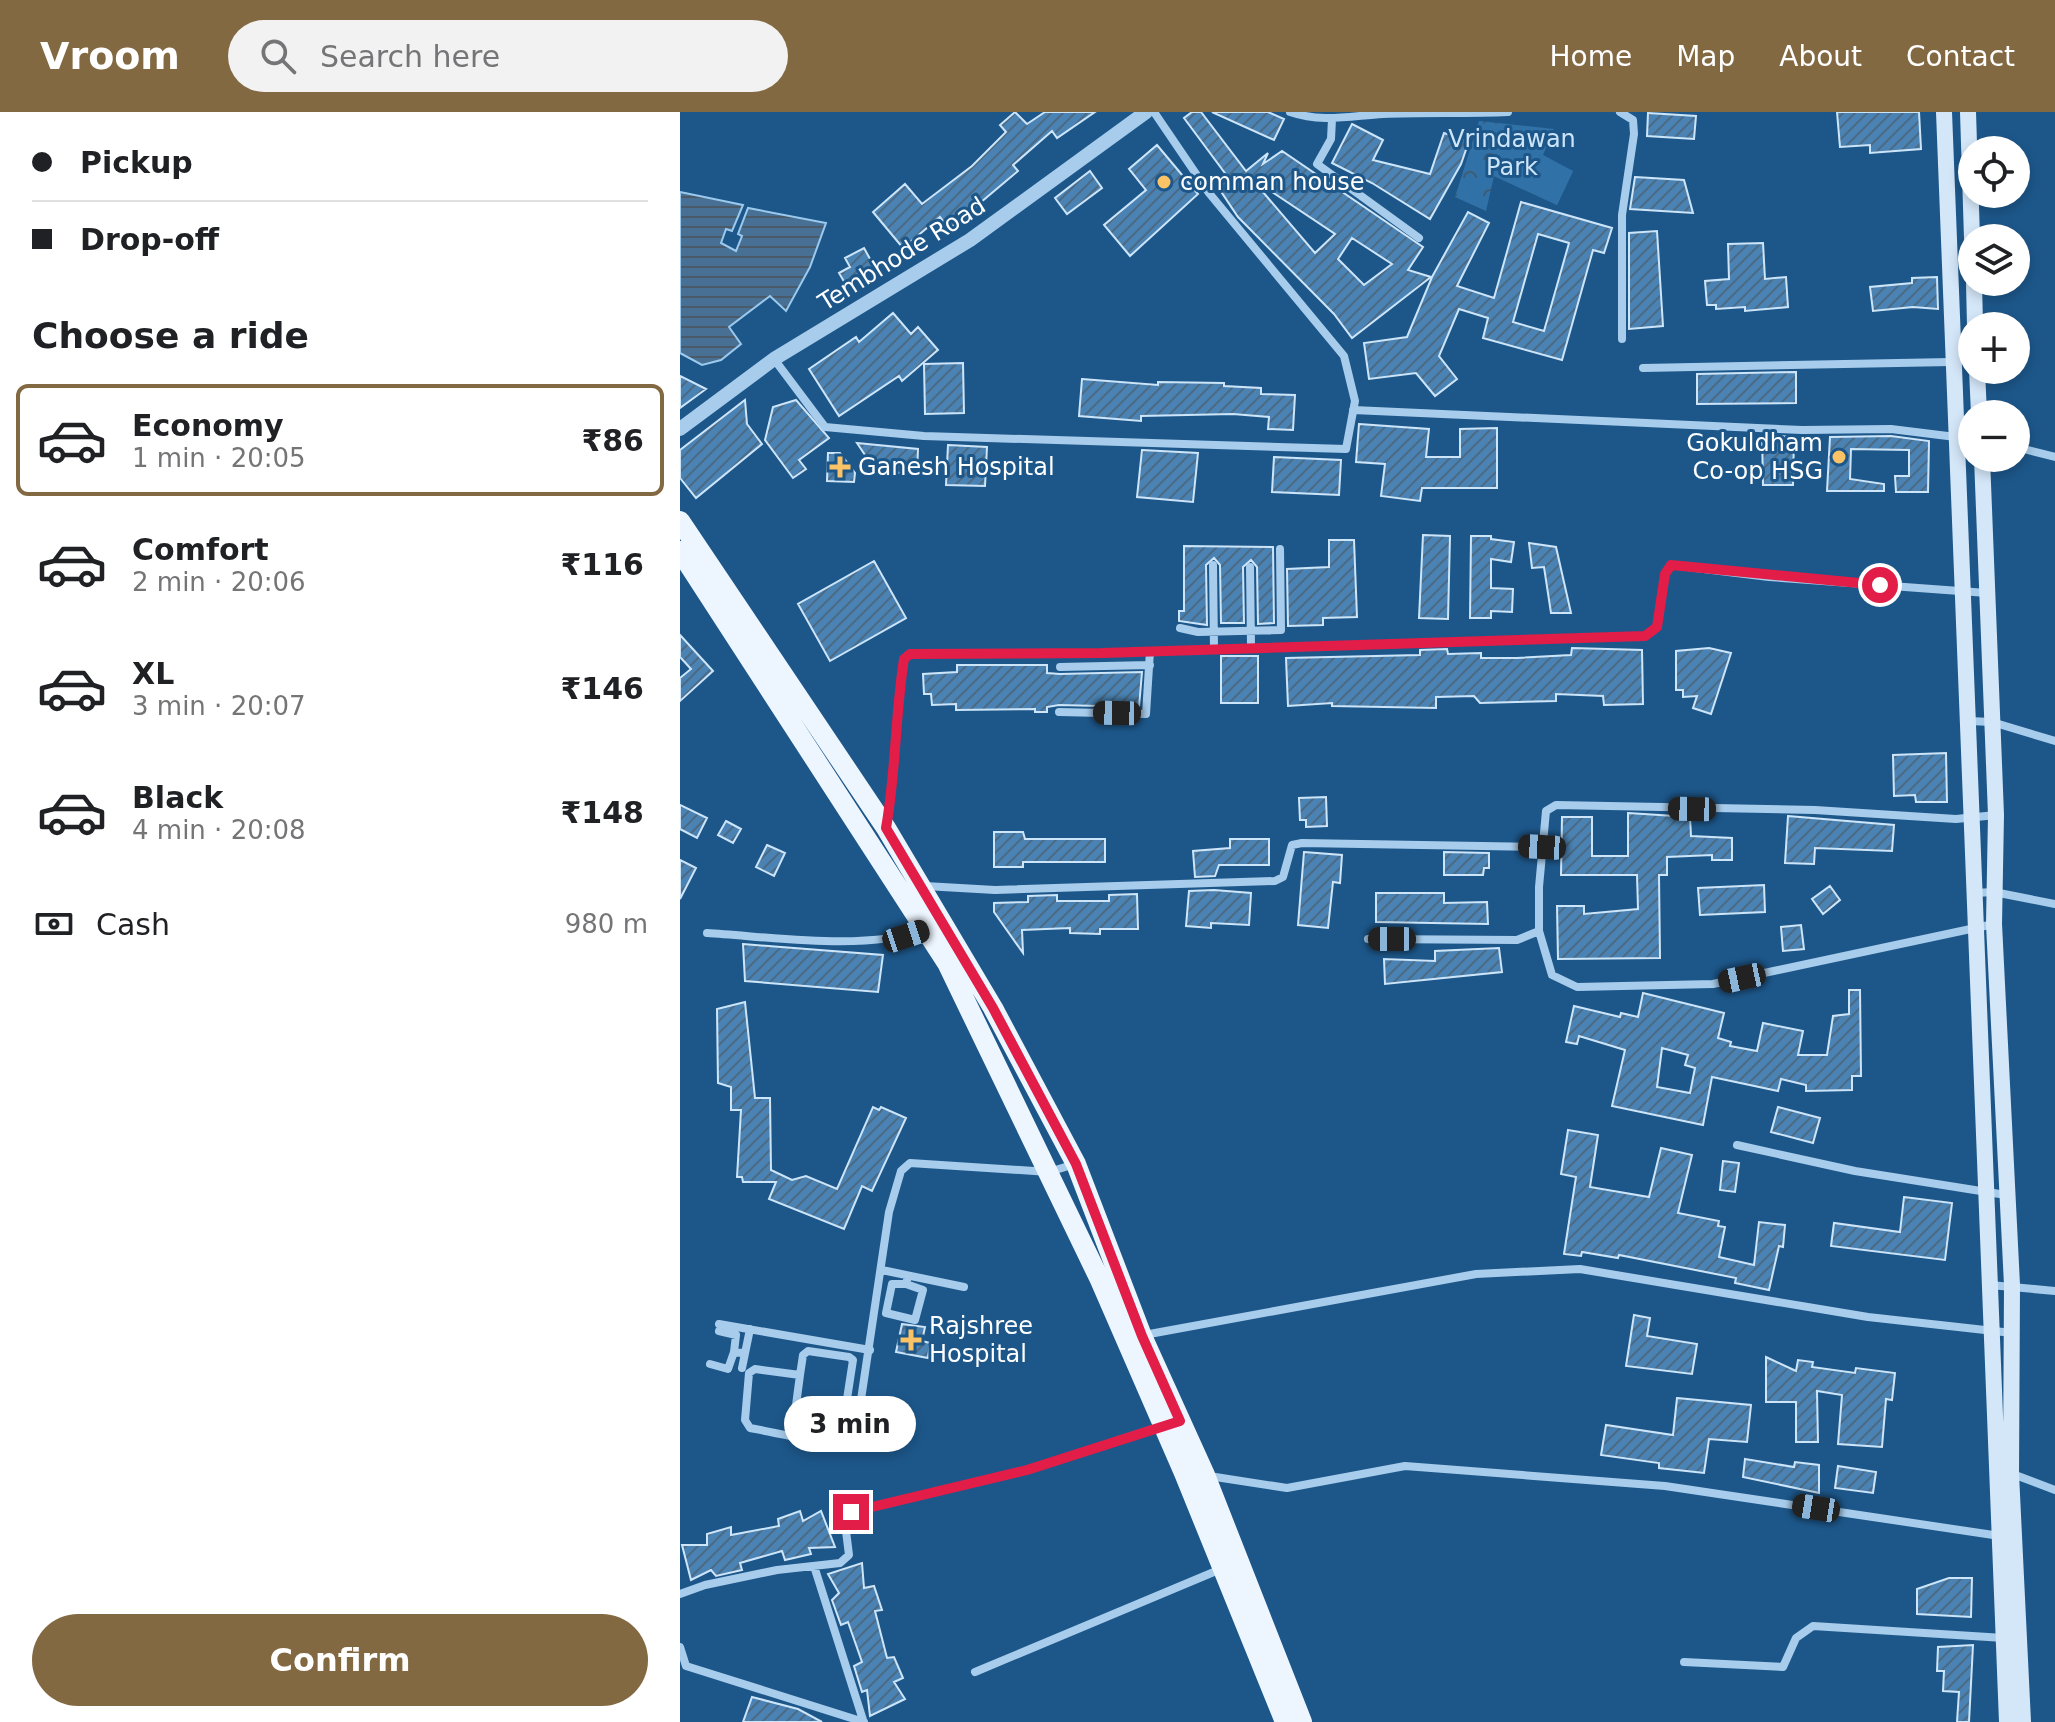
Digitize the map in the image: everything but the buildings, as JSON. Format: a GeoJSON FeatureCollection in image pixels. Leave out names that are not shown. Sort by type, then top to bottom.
{"type":"FeatureCollection","features":[{"type":"Feature","properties":{"kind":"main road"},"geometry":{"type":"LineString","coordinates":[[1968,116],[1972,224]]}},
{"type":"Feature","properties":{"kind":"main road"},"geometry":{"type":"LineString","coordinates":[[1944,117],[1951,362],[1958,403]]}},
{"type":"Feature","properties":{"kind":"main road"},"geometry":{"type":"LineString","coordinates":[[1964,472],[1964,592],[1974,928],[1983,1191],[1992,1329],[1997,1536],[2023,1722]]}},
{"type":"Feature","properties":{"kind":"main road"},"geometry":{"type":"LineString","coordinates":[[1983,472],[1996,815],[1994,924],[2013,1333],[2011,1474],[2017,1539],[2007,1722]]}},
{"type":"Feature","properties":{"kind":"main road"},"geometry":{"type":"LineString","coordinates":[[680,521],[886,828],[926,930],[947,963],[1195,1469],[1302,1722]]}},
{"type":"Feature","properties":{"kind":"main road"},"geometry":{"type":"LineString","coordinates":[[680,551],[993,1008],[1076,1164],[1142,1336],[1171,1424]]}},
{"type":"Feature","properties":{"kind":"main road"},"geometry":{"type":"LineString","coordinates":[[1195,1469],[1221,1569],[1285,1722]]}},
{"type":"Feature","properties":{"kind":"street","name":"Tembhode Road"},"geometry":{"type":"LineString","coordinates":[[680,429],[774,359],[970,240],[1146,112]]}},
{"type":"Feature","properties":{"kind":"street"},"geometry":{"type":"LineString","coordinates":[[774,359],[825,427],[924,436],[1346,449],[1355,401],[1344,356],[1209,193],[1154,112]]}},
{"type":"Feature","properties":{"kind":"street"},"geometry":{"type":"LineString","coordinates":[[1290,112],[1310,119],[1382,114],[1508,112]]}},
{"type":"Feature","properties":{"kind":"street"},"geometry":{"type":"LineString","coordinates":[[1620,112],[1633,120],[1634,134],[1622,215],[1622,339]]}},
{"type":"Feature","properties":{"kind":"street"},"geometry":{"type":"LineString","coordinates":[[1944,117],[1968,116]]}},
{"type":"Feature","properties":{"kind":"street"},"geometry":{"type":"LineString","coordinates":[[1332,119],[1331,139],[1317,164],[1419,238]]}},
{"type":"Feature","properties":{"kind":"street"},"geometry":{"type":"LineString","coordinates":[[1947,227],[1958,229]]}},
{"type":"Feature","properties":{"kind":"street"},"geometry":{"type":"LineString","coordinates":[[1643,368],[1951,362]]}},
{"type":"Feature","properties":{"kind":"street"},"geometry":{"type":"LineString","coordinates":[[1353,410],[1802,430],[1891,429],[1958,437]]}},
{"type":"Feature","properties":{"kind":"street"},"geometry":{"type":"LineString","coordinates":[[2030,451],[2055,457]]}},
{"type":"Feature","properties":{"kind":"street"},"geometry":{"type":"LineString","coordinates":[[1180,628],[1214,632],[1281,630],[1280,549]]}},
{"type":"Feature","properties":{"kind":"street"},"geometry":{"type":"LineString","coordinates":[[1213,565],[1214,648]]}},
{"type":"Feature","properties":{"kind":"street"},"geometry":{"type":"LineString","coordinates":[[886,828],[895,778],[895,715],[904,659],[910,654],[1102,653],[1645,636],[1657,627],[1665,574],[1671,565],[1769,577],[1987,593]]}},
{"type":"Feature","properties":{"kind":"street"},"geometry":{"type":"LineString","coordinates":[[1250,567],[1251,646]]}},
{"type":"Feature","properties":{"kind":"street"},"geometry":{"type":"LineString","coordinates":[[1059,712],[1146,714],[1150,651]]}},
{"type":"Feature","properties":{"kind":"street"},"geometry":{"type":"LineString","coordinates":[[1101,666],[1102,653]]}},
{"type":"Feature","properties":{"kind":"street"},"geometry":{"type":"LineString","coordinates":[[1060,667],[1150,665]]}},
{"type":"Feature","properties":{"kind":"street"},"geometry":{"type":"LineString","coordinates":[[1969,721],[1992,722],[2055,741]]}},
{"type":"Feature","properties":{"kind":"street"},"geometry":{"type":"LineString","coordinates":[[1994,924],[1713,984],[1577,987],[1552,975],[1539,931],[1546,811],[1556,805],[1972,817],[1996,815]]}},
{"type":"Feature","properties":{"kind":"street"},"geometry":{"type":"LineString","coordinates":[[910,886],[995,890],[1275,881],[1283,877],[1292,845],[1302,843],[1542,847]]}},
{"type":"Feature","properties":{"kind":"street"},"geometry":{"type":"LineString","coordinates":[[1973,893],[1994,892],[2055,904]]}},
{"type":"Feature","properties":{"kind":"street"},"geometry":{"type":"LineString","coordinates":[[707,933],[827,939],[906,936],[926,930]]}},
{"type":"Feature","properties":{"kind":"street"},"geometry":{"type":"LineString","coordinates":[[1368,939],[1517,940],[1539,931]]}},
{"type":"Feature","properties":{"kind":"street"},"geometry":{"type":"LineString","coordinates":[[1737,1145],[1855,1171],[2006,1195]]}},
{"type":"Feature","properties":{"kind":"street"},"geometry":{"type":"LineString","coordinates":[[881,1312],[889,1212],[901,1171],[910,1163],[1049,1172],[1076,1164]]}},
{"type":"Feature","properties":{"kind":"street"},"geometry":{"type":"LineString","coordinates":[[1142,1336],[1476,1274],[1580,1269],[1868,1317],[2013,1333]]}},
{"type":"Feature","properties":{"kind":"street"},"geometry":{"type":"LineString","coordinates":[[881,1312],[917,1317],[923,1290],[882,1270]]}},
{"type":"Feature","properties":{"kind":"street"},"geometry":{"type":"LineString","coordinates":[[800,1375],[755,1369],[749,1373],[745,1420],[750,1428],[841,1438],[856,1433],[870,1350],[892,1284],[907,1280],[964,1287]]}},
{"type":"Feature","properties":{"kind":"street"},"geometry":{"type":"LineString","coordinates":[[1989,1286],[2012,1285],[2055,1291]]}},
{"type":"Feature","properties":{"kind":"street"},"geometry":{"type":"LineString","coordinates":[[710,1364],[728,1369],[734,1352],[736,1335],[719,1327],[750,1329],[870,1350]]}},
{"type":"Feature","properties":{"kind":"street"},"geometry":{"type":"LineString","coordinates":[[742,1368],[750,1329]]}},
{"type":"Feature","properties":{"kind":"street"},"geometry":{"type":"LineString","coordinates":[[792,1435],[803,1355],[808,1351],[853,1360],[841,1438]]}},
{"type":"Feature","properties":{"kind":"street"},"geometry":{"type":"LineString","coordinates":[[734,1352],[745,1353]]}},
{"type":"Feature","properties":{"kind":"street"},"geometry":{"type":"LineString","coordinates":[[680,1594],[705,1585],[840,1563],[849,1555],[845,1523],[851,1512],[1027,1470],[1171,1424]]}},
{"type":"Feature","properties":{"kind":"street"},"geometry":{"type":"LineString","coordinates":[[1195,1469],[1287,1488],[1405,1466],[1573,1478],[1665,1486],[2017,1539]]}},
{"type":"Feature","properties":{"kind":"street"},"geometry":{"type":"LineString","coordinates":[[1995,1466],[2055,1490]]}},
{"type":"Feature","properties":{"kind":"street"},"geometry":{"type":"LineString","coordinates":[[814,1566],[864,1721]]}},
{"type":"Feature","properties":{"kind":"street"},"geometry":{"type":"LineString","coordinates":[[975,1672],[1221,1569]]}},
{"type":"Feature","properties":{"kind":"street"},"geometry":{"type":"LineString","coordinates":[[1684,1662],[1783,1667],[1796,1638],[1813,1626],[2010,1638]]}},
{"type":"Feature","properties":{"kind":"street"},"geometry":{"type":"LineString","coordinates":[[680,1647],[683,1667],[864,1721]]}},
{"type":"Feature","properties":{"kind":"green space","name":"Vrindawan Park"},"geometry":{"type":"Polygon","coordinates":[[[1479,121],[1554,129],[1543,155],[1573,171],[1557,205],[1494,176],[1486,211],[1455,197],[1479,121]]]}},
{"type":"Feature","properties":{"kind":"green space"},"geometry":{"type":"Polygon","coordinates":[[[1510,142],[1573,171],[1557,205],[1494,176],[1510,142]]]}},
{"type":"Feature","properties":{"kind":"shaded area"},"geometry":{"type":"Polygon","coordinates":[[[680,192],[743,205],[732,231],[726,229],[721,243],[736,251],[742,236],[738,234],[748,208],[826,223],[810,267],[786,311],[770,296],[729,327],[741,344],[721,360],[702,365],[680,353],[680,192]]]}},
{"type":"Feature","properties":{"kind":"place","name":"comman house"},"geometry":{"type":"Point","coordinates":[1164,182]}},
{"type":"Feature","properties":{"kind":"place","name":"Gokuldham Co-op HSG"},"geometry":{"type":"Point","coordinates":[1839,457]}},
{"type":"Feature","properties":{"kind":"place","name":"Ganesh Hospital"},"geometry":{"type":"Point","coordinates":[840,467]}},
{"type":"Feature","properties":{"kind":"place","name":"Rajshree Hospital"},"geometry":{"type":"Point","coordinates":[911,1340]}},
{"type":"Feature","properties":{"kind":"route"},"geometry":{"type":"LineString","coordinates":[[851,1512],[1027,1470],[1180,1421],[1142,1336],[1076,1164],[993,1008],[886,828],[895,778],[895,715],[904,659],[910,654],[1102,653],[1645,636],[1657,627],[1665,574],[1671,565],[1769,577],[1880,585]]}}]}
